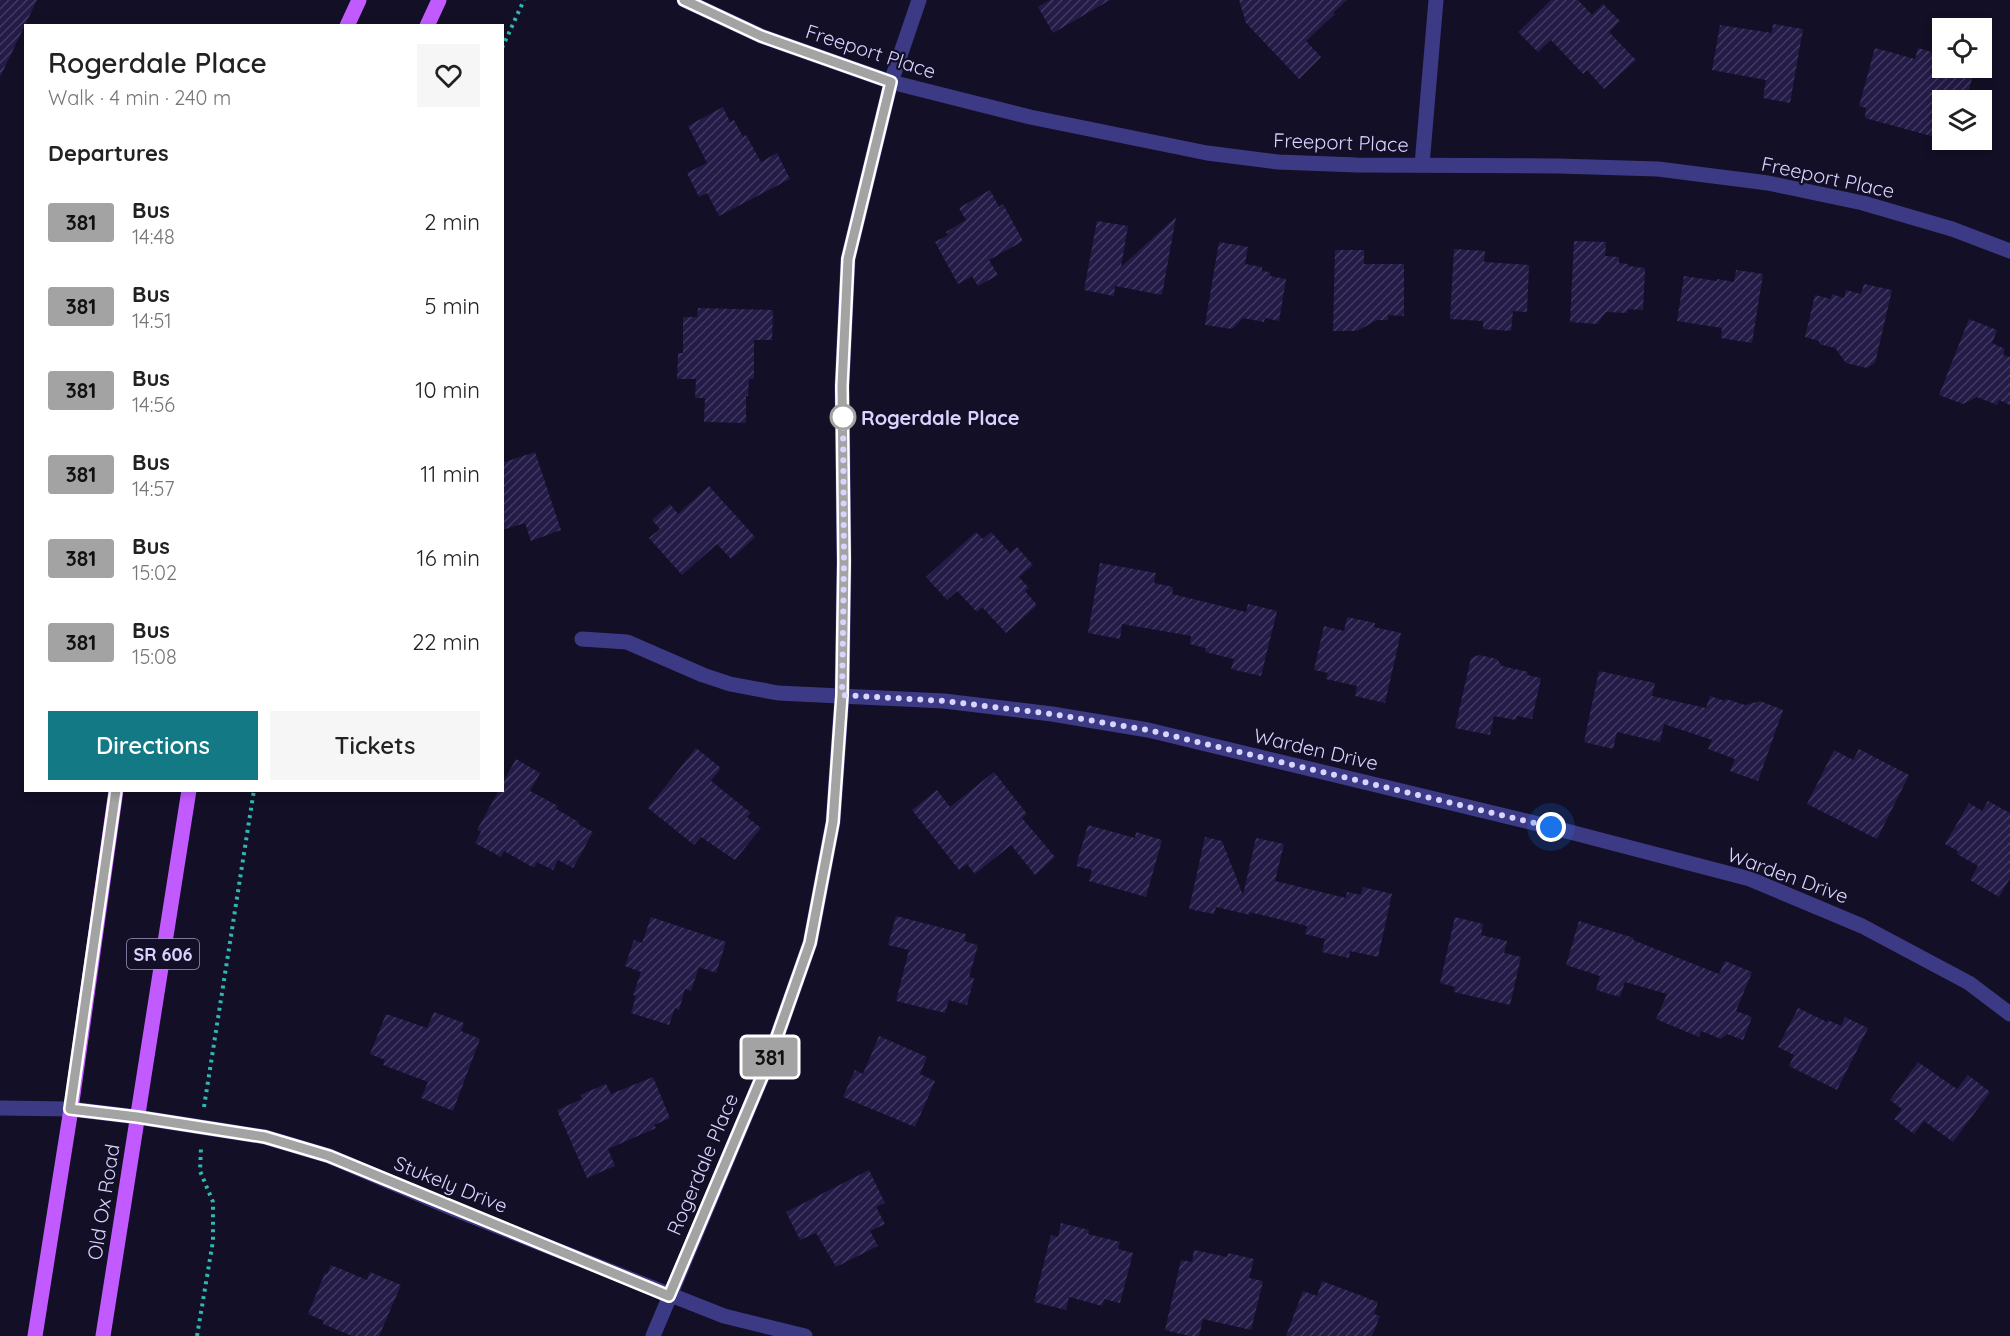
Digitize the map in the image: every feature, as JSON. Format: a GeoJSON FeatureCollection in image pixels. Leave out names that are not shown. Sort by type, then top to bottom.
{"type":"FeatureCollection","features":[{"type":"Feature","properties":{"kind":"main road"},"geometry":{"type":"LineString","coordinates":[[348,24],[359,0]]}},
{"type":"Feature","properties":{"kind":"main road"},"geometry":{"type":"LineString","coordinates":[[428,24],[439,0]]}},
{"type":"Feature","properties":{"kind":"main road"},"geometry":{"type":"LineString","coordinates":[[35,1336],[116,792]]}},
{"type":"Feature","properties":{"kind":"main road","name":"Old Ox Road"},"geometry":{"type":"LineString","coordinates":[[103,1336],[189,792]]}},
{"type":"Feature","properties":{"kind":"street","name":"Freeport Place"},"geometry":{"type":"LineString","coordinates":[[684,0],[761,36],[891,82],[1030,117],[1207,153],[1278,162],[1658,169],[1768,183],[1863,203],[1952,229],[2010,251]]}},
{"type":"Feature","properties":{"kind":"street","name":"Rogerdale Place"},"geometry":{"type":"LineString","coordinates":[[653,1336],[767,1065],[810,943],[833,822],[842,695],[844,562],[842,386],[848,259],[891,82],[919,0]]}},
{"type":"Feature","properties":{"kind":"street"},"geometry":{"type":"LineString","coordinates":[[1422,165],[1436,0]]}},
{"type":"Feature","properties":{"kind":"street","name":"Warden Drive"},"geometry":{"type":"LineString","coordinates":[[582,639],[627,642],[703,675],[730,684],[778,693],[944,701],[1052,714],[1148,730],[1551,827],[1750,879],[1862,926],[1969,983],[2010,1014]]}},
{"type":"Feature","properties":{"kind":"street","name":"Stukely Drive"},"geometry":{"type":"LineString","coordinates":[[0,1108],[70,1109],[265,1137],[329,1156],[669,1296],[724,1316],[805,1336]]}},
{"type":"Feature","properties":{"kind":"path"},"geometry":{"type":"LineString","coordinates":[[504,44],[524,0]]}},
{"type":"Feature","properties":{"kind":"path"},"geometry":{"type":"LineString","coordinates":[[196,1336],[213,1241],[213,1202],[200,1171],[201,1127],[254,792]]}},
{"type":"Feature","properties":{"kind":"building"},"geometry":{"type":"Polygon","coordinates":[[[0,0],[37,0],[24,24],[0,77],[0,0]]]}},
{"type":"Feature","properties":{"kind":"building"},"geometry":{"type":"Polygon","coordinates":[[[1050,0],[1110,0],[1053,33],[1038,7],[1050,0]]]}},
{"type":"Feature","properties":{"kind":"building"},"geometry":{"type":"Polygon","coordinates":[[[1239,0],[1347,0],[1306,41],[1321,57],[1299,79],[1246,23],[1239,0]]]}},
{"type":"Feature","properties":{"kind":"building"},"geometry":{"type":"Polygon","coordinates":[[[1551,0],[1578,0],[1592,15],[1603,4],[1620,21],[1609,32],[1636,60],[1604,89],[1587,70],[1583,74],[1551,40],[1538,52],[1518,32],[1551,0]]]}},
{"type":"Feature","properties":{"kind":"building"},"geometry":{"type":"Polygon","coordinates":[[[1773,24],[1803,29],[1790,103],[1763,98],[1766,80],[1712,70],[1720,25],[1772,33],[1773,24]]]}},
{"type":"Feature","properties":{"kind":"building"},"geometry":{"type":"Polygon","coordinates":[[[1875,48],[1915,59],[1918,48],[1932,52],[1932,78],[1972,78],[1969,90],[1932,90],[1932,136],[1865,118],[1866,108],[1859,106],[1875,48]]]}},
{"type":"Feature","properties":{"kind":"building"},"geometry":{"type":"Polygon","coordinates":[[[723,107],[730,122],[734,120],[743,137],[746,135],[761,162],[777,153],[790,179],[719,216],[707,193],[699,197],[687,173],[707,163],[688,126],[723,107]]]}},
{"type":"Feature","properties":{"kind":"building"},"geometry":{"type":"Polygon","coordinates":[[[990,190],[999,207],[1003,204],[1023,241],[989,260],[998,275],[978,286],[972,276],[958,284],[935,242],[948,235],[946,232],[966,220],[959,208],[990,190]]]}},
{"type":"Feature","properties":{"kind":"building"},"geometry":{"type":"Polygon","coordinates":[[[1176,217],[1162,295],[1115,286],[1114,296],[1084,290],[1097,221],[1128,226],[1121,267],[1176,217]]]}},
{"type":"Feature","properties":{"kind":"building"},"geometry":{"type":"Polygon","coordinates":[[[1574,241],[1606,242],[1605,256],[1619,257],[1619,263],[1645,268],[1643,310],[1628,309],[1627,313],[1606,312],[1597,324],[1570,322],[1574,241]]]}},
{"type":"Feature","properties":{"kind":"building"},"geometry":{"type":"Polygon","coordinates":[[[1219,242],[1248,247],[1245,264],[1262,267],[1262,271],[1270,272],[1270,276],[1286,279],[1279,321],[1265,318],[1264,322],[1243,318],[1232,329],[1205,325],[1219,242]]]}},
{"type":"Feature","properties":{"kind":"building"},"geometry":{"type":"Polygon","coordinates":[[[1454,249],[1485,251],[1484,262],[1529,265],[1527,312],[1513,311],[1511,331],[1483,329],[1483,321],[1450,319],[1454,249]]]}},
{"type":"Feature","properties":{"kind":"building"},"geometry":{"type":"Polygon","coordinates":[[[1335,250],[1364,250],[1364,264],[1404,264],[1404,316],[1388,315],[1388,320],[1377,320],[1357,331],[1333,331],[1335,250]]]}},
{"type":"Feature","properties":{"kind":"building"},"geometry":{"type":"Polygon","coordinates":[[[1736,270],[1763,274],[1752,343],[1721,338],[1722,328],[1677,321],[1684,276],[1734,282],[1736,270]]]}},
{"type":"Feature","properties":{"kind":"building"},"geometry":{"type":"Polygon","coordinates":[[[1864,284],[1892,290],[1875,363],[1867,368],[1846,363],[1835,348],[1805,337],[1815,295],[1831,299],[1832,294],[1844,298],[1846,290],[1861,294],[1864,284]]]}},
{"type":"Feature","properties":{"kind":"building"},"geometry":{"type":"Polygon","coordinates":[[[698,308],[773,310],[772,340],[754,340],[754,379],[749,379],[748,396],[746,396],[746,423],[704,422],[705,398],[695,398],[696,379],[677,379],[678,353],[683,353],[683,317],[697,317],[698,308]]]}},
{"type":"Feature","properties":{"kind":"building"},"geometry":{"type":"Polygon","coordinates":[[[1969,319],[1997,330],[1992,343],[2005,349],[2003,355],[2010,357],[2010,405],[1999,400],[1997,405],[1977,397],[1963,404],[1939,395],[1969,319]]]}},
{"type":"Feature","properties":{"kind":"building"},"geometry":{"type":"Polygon","coordinates":[[[535,452],[561,530],[531,541],[525,523],[504,529],[504,462],[535,452]]]}},
{"type":"Feature","properties":{"kind":"building"},"geometry":{"type":"Polygon","coordinates":[[[709,486],[755,537],[731,559],[717,544],[682,575],[649,538],[660,529],[652,520],[670,504],[678,514],[709,486]]]}},
{"type":"Feature","properties":{"kind":"building"},"geometry":{"type":"Polygon","coordinates":[[[976,532],[983,539],[991,532],[1010,553],[1017,547],[1033,565],[1019,577],[1029,588],[1025,591],[1037,605],[1006,633],[982,607],[977,612],[957,591],[947,600],[926,577],[976,532]]]}},
{"type":"Feature","properties":{"kind":"building"},"geometry":{"type":"Polygon","coordinates":[[[1100,563],[1156,573],[1154,583],[1173,587],[1172,594],[1246,612],[1248,604],[1277,611],[1261,676],[1231,669],[1234,659],[1205,652],[1206,648],[1190,644],[1191,636],[1122,624],[1120,639],[1088,633],[1100,563]]]}},
{"type":"Feature","properties":{"kind":"building"},"geometry":{"type":"Polygon","coordinates":[[[1347,617],[1375,623],[1374,627],[1401,633],[1385,703],[1355,696],[1357,686],[1326,679],[1328,673],[1314,670],[1324,626],[1344,631],[1347,617]]]}},
{"type":"Feature","properties":{"kind":"building"},"geometry":{"type":"Polygon","coordinates":[[[1479,655],[1497,659],[1502,666],[1528,672],[1527,675],[1541,678],[1532,719],[1517,716],[1516,720],[1494,716],[1490,735],[1455,728],[1471,658],[1479,655]]]}},
{"type":"Feature","properties":{"kind":"building"},"geometry":{"type":"Polygon","coordinates":[[[1599,671],[1655,683],[1652,696],[1706,708],[1710,696],[1745,705],[1760,701],[1783,710],[1758,781],[1730,771],[1735,759],[1708,749],[1712,740],[1664,724],[1660,742],[1617,732],[1613,749],[1584,742],[1599,671]]]}},
{"type":"Feature","properties":{"kind":"building"},"geometry":{"type":"Polygon","coordinates":[[[696,748],[721,768],[711,781],[751,813],[747,817],[761,828],[735,860],[701,837],[694,845],[648,808],[696,748]]]}},
{"type":"Feature","properties":{"kind":"building"},"geometry":{"type":"Polygon","coordinates":[[[1859,749],[1909,775],[1877,839],[1807,804],[1834,750],[1853,760],[1859,749]]]}},
{"type":"Feature","properties":{"kind":"building"},"geometry":{"type":"Polygon","coordinates":[[[516,759],[540,773],[530,791],[558,806],[556,809],[593,832],[573,868],[558,860],[553,870],[537,862],[534,868],[504,851],[501,857],[475,843],[481,832],[477,830],[498,792],[504,792],[504,780],[516,759]]]}},
{"type":"Feature","properties":{"kind":"building"},"geometry":{"type":"Polygon","coordinates":[[[994,772],[1027,814],[1022,818],[1055,857],[1035,875],[1011,845],[975,874],[967,864],[959,870],[912,810],[937,790],[950,807],[994,772]]]}},
{"type":"Feature","properties":{"kind":"building"},"geometry":{"type":"Polygon","coordinates":[[[1988,801],[2010,813],[2010,878],[1999,897],[1970,880],[1978,866],[1945,844],[1969,803],[1982,811],[1988,801]]]}},
{"type":"Feature","properties":{"kind":"building"},"geometry":{"type":"Polygon","coordinates":[[[1088,825],[1135,838],[1136,832],[1162,840],[1146,897],[1089,881],[1092,870],[1076,866],[1088,825]]]}},
{"type":"Feature","properties":{"kind":"building"},"geometry":{"type":"Polygon","coordinates":[[[1205,837],[1222,841],[1243,895],[1256,838],[1284,844],[1275,881],[1346,898],[1347,892],[1361,895],[1363,887],[1392,894],[1378,957],[1350,951],[1349,958],[1322,952],[1325,939],[1305,934],[1307,926],[1249,912],[1250,915],[1216,907],[1214,914],[1189,909],[1205,837]]]}},
{"type":"Feature","properties":{"kind":"building"},"geometry":{"type":"Polygon","coordinates":[[[896,916],[966,934],[964,941],[978,945],[969,977],[974,978],[967,1005],[949,1000],[945,1013],[896,1001],[909,950],[888,945],[896,916]]]}},
{"type":"Feature","properties":{"kind":"building"},"geometry":{"type":"Polygon","coordinates":[[[651,917],[726,942],[716,973],[699,967],[691,991],[685,989],[679,1010],[675,1008],[669,1025],[631,1013],[636,996],[633,995],[641,972],[625,966],[634,940],[642,943],[651,917]]]}},
{"type":"Feature","properties":{"kind":"building"},"geometry":{"type":"Polygon","coordinates":[[[1455,917],[1483,924],[1481,935],[1507,941],[1504,953],[1521,957],[1510,1005],[1454,992],[1455,987],[1440,983],[1455,917]]]}},
{"type":"Feature","properties":{"kind":"building"},"geometry":{"type":"Polygon","coordinates":[[[1579,921],[1634,938],[1633,940],[1719,974],[1725,961],[1752,972],[1736,1011],[1752,1017],[1743,1040],[1727,1034],[1721,1039],[1701,1031],[1699,1037],[1656,1019],[1667,994],[1625,982],[1620,997],[1596,990],[1600,976],[1566,965],[1579,921]]]}},
{"type":"Feature","properties":{"kind":"building"},"geometry":{"type":"Polygon","coordinates":[[[1798,1008],[1841,1026],[1845,1017],[1868,1028],[1837,1090],[1789,1066],[1794,1055],[1778,1047],[1798,1008]]]}},
{"type":"Feature","properties":{"kind":"building"},"geometry":{"type":"Polygon","coordinates":[[[434,1012],[464,1023],[461,1031],[480,1039],[453,1111],[421,1098],[428,1082],[383,1065],[385,1060],[370,1054],[386,1014],[427,1028],[434,1012]]]}},
{"type":"Feature","properties":{"kind":"building"},"geometry":{"type":"Polygon","coordinates":[[[879,1036],[927,1057],[920,1074],[935,1081],[915,1127],[843,1097],[855,1070],[863,1074],[879,1036]]]}},
{"type":"Feature","properties":{"kind":"building"},"geometry":{"type":"Polygon","coordinates":[[[1918,1062],[1957,1089],[1968,1075],[1990,1092],[1953,1142],[1924,1121],[1914,1134],[1894,1119],[1902,1109],[1890,1100],[1918,1062]]]}},
{"type":"Feature","properties":{"kind":"building"},"geometry":{"type":"Polygon","coordinates":[[[653,1077],[670,1118],[654,1125],[656,1128],[608,1149],[615,1166],[587,1178],[557,1110],[582,1099],[580,1095],[606,1084],[611,1094],[653,1077]]]}},
{"type":"Feature","properties":{"kind":"building"},"geometry":{"type":"Polygon","coordinates":[[[869,1170],[885,1203],[876,1207],[885,1224],[870,1231],[878,1246],[836,1267],[816,1233],[800,1240],[786,1212],[869,1170]]]}},
{"type":"Feature","properties":{"kind":"building"},"geometry":{"type":"Polygon","coordinates":[[[1061,1223],[1089,1230],[1088,1234],[1120,1242],[1118,1249],[1133,1253],[1120,1303],[1104,1299],[1102,1306],[1069,1297],[1066,1310],[1034,1302],[1051,1235],[1058,1237],[1061,1223]]]}},
{"type":"Feature","properties":{"kind":"building"},"geometry":{"type":"Polygon","coordinates":[[[1194,1250],[1227,1257],[1228,1253],[1254,1259],[1249,1278],[1263,1281],[1251,1330],[1203,1319],[1199,1336],[1165,1330],[1181,1260],[1192,1262],[1194,1250]]]}},
{"type":"Feature","properties":{"kind":"building"},"geometry":{"type":"Polygon","coordinates":[[[331,1265],[367,1280],[370,1272],[401,1285],[379,1336],[352,1336],[323,1324],[324,1321],[308,1314],[325,1273],[327,1274],[331,1265]]]}},
{"type":"Feature","properties":{"kind":"building"},"geometry":{"type":"Polygon","coordinates":[[[1322,1281],[1378,1302],[1374,1314],[1380,1316],[1372,1336],[1286,1336],[1303,1291],[1317,1296],[1322,1281]]]}},
{"type":"Feature","properties":{"kind":"bus line","name":"381"},"geometry":{"type":"LineString","coordinates":[[116,792],[70,1109],[265,1137],[329,1156],[669,1296],[767,1065],[810,943],[833,822],[842,695],[844,562],[842,386],[848,259],[891,82],[761,36],[684,0]]}},
{"type":"Feature","properties":{"kind":"place","name":"Rogerdale Place"},"geometry":{"type":"Point","coordinates":[843,417]}},
{"type":"Feature","properties":{"kind":"route"},"geometry":{"type":"LineString","coordinates":[[843,417],[842,695],[944,701],[1052,714],[1148,730],[1551,827]]}}]}
